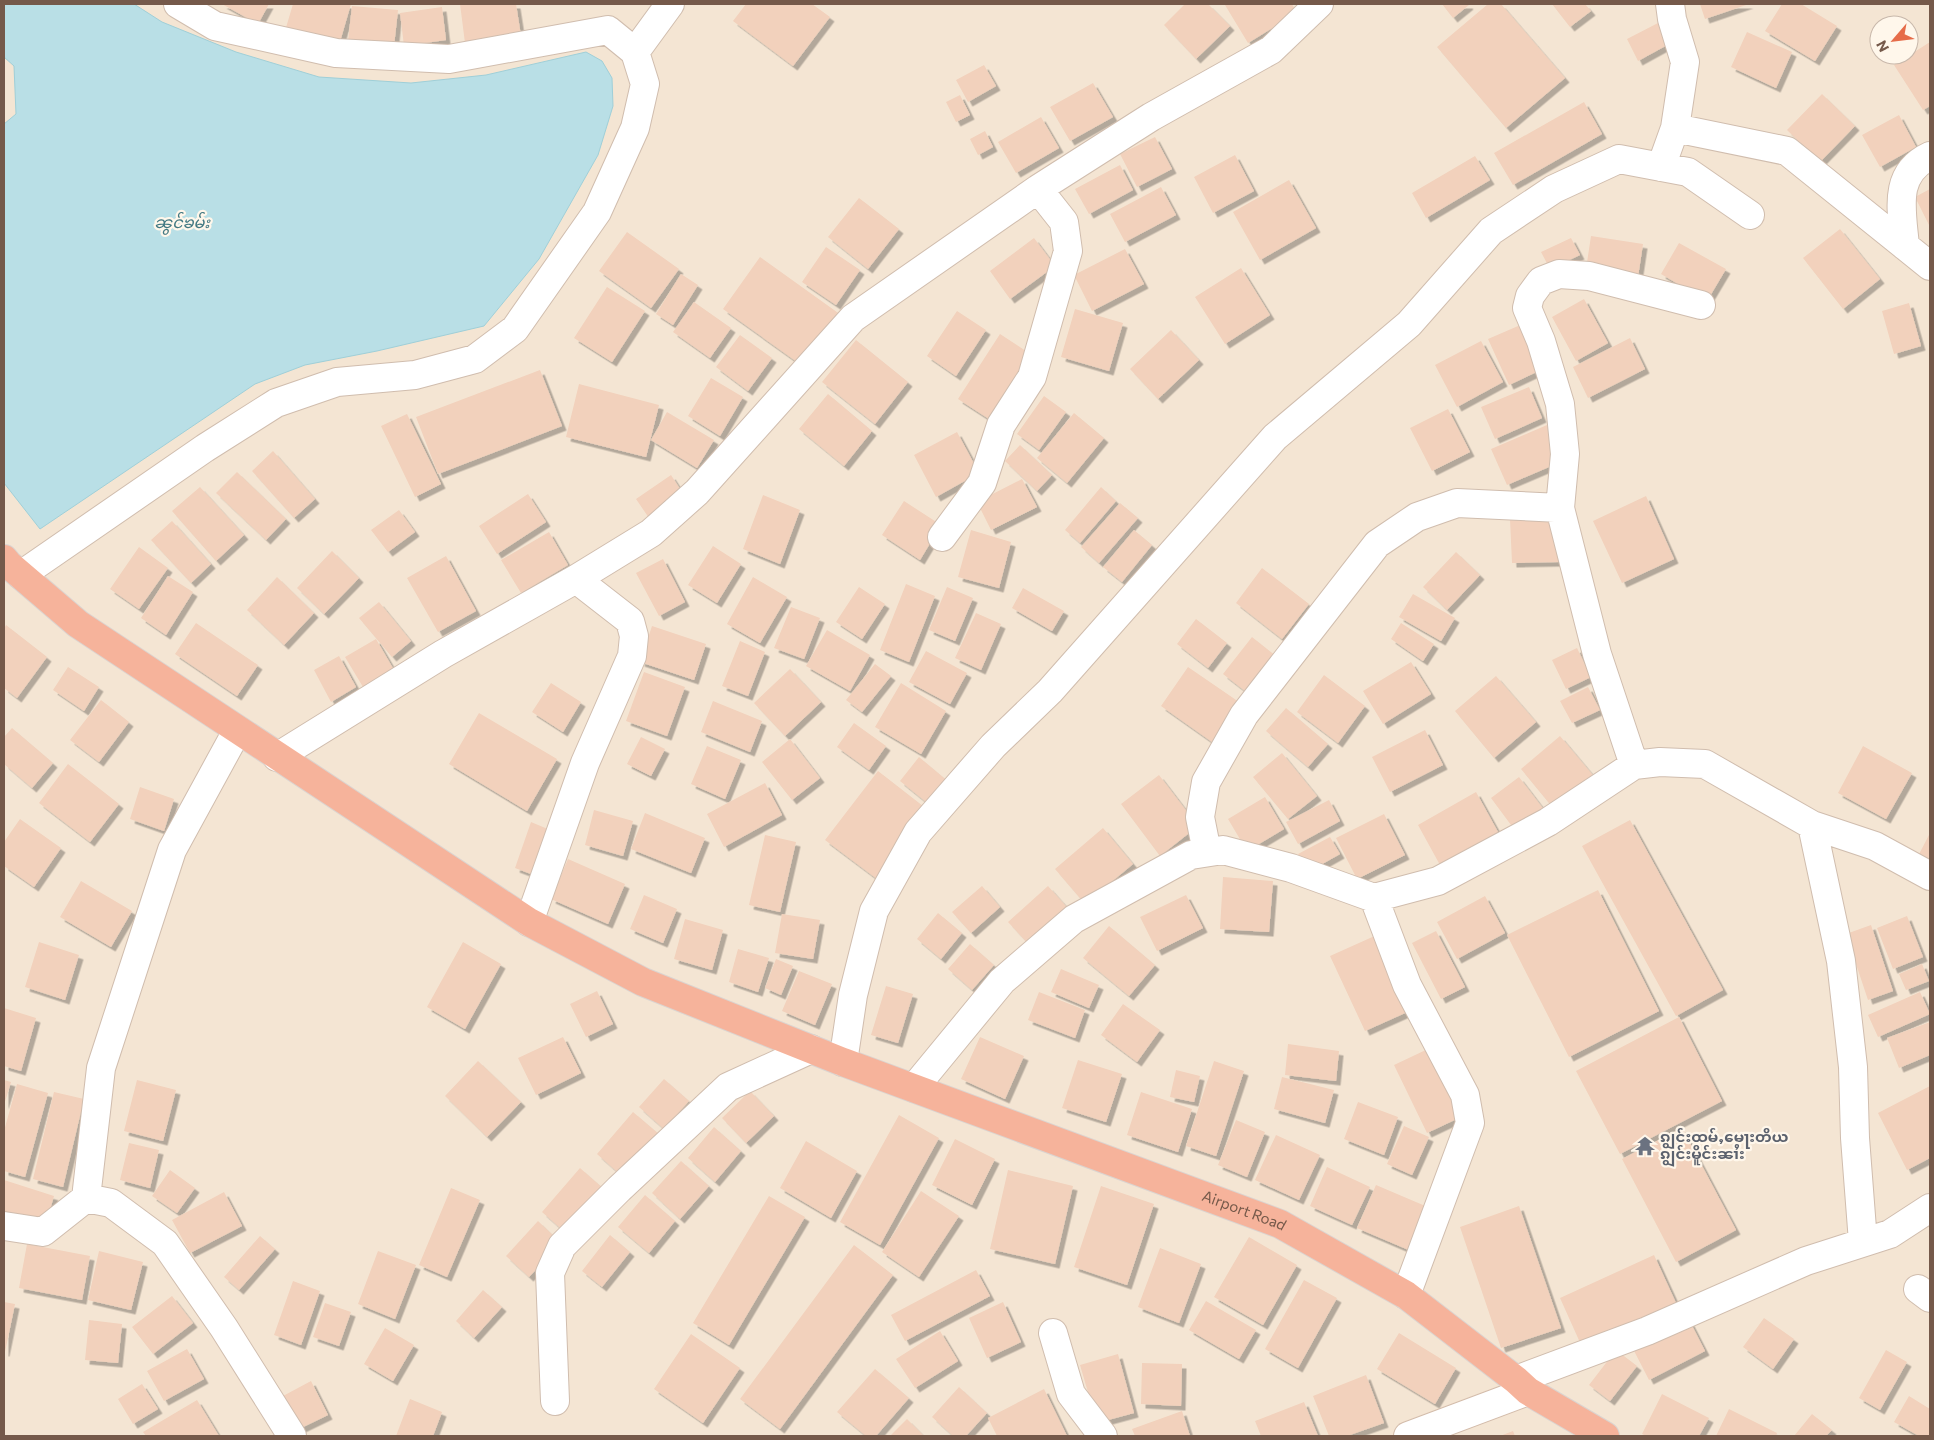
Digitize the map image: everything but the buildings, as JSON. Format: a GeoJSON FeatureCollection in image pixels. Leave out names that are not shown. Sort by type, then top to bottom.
{"type":"FeatureCollection","features":[{"type":"Feature","properties":{"kind":"highway","name":"Airport Road"},"geometry":{"type":"LineString","coordinates":[[12,567],[78,624],[529,922],[643,982],[844,1062],[1280,1224],[1406,1295],[1522,1385],[1605,1436]]}},
{"type":"Feature","properties":{"kind":"street"},"geometry":{"type":"LineString","coordinates":[[12,567],[276,403],[337,382],[415,376],[475,359],[516,329],[597,212],[635,128],[645,84],[635,52],[608,30],[449,59],[336,53],[215,26],[178,4]]}},
{"type":"Feature","properties":{"kind":"street"},"geometry":{"type":"LineString","coordinates":[[635,52],[670,4]]}},
{"type":"Feature","properties":{"kind":"street"},"geometry":{"type":"LineString","coordinates":[[277,757],[443,654],[576,579],[651,533],[697,492],[853,318],[1038,188],[1151,117],[1271,50],[1319,4]]}},
{"type":"Feature","properties":{"kind":"street"},"geometry":{"type":"LineString","coordinates":[[1661,167],[1675,128],[1685,62],[1672,19],[1670,4]]}},
{"type":"Feature","properties":{"kind":"street"},"geometry":{"type":"LineString","coordinates":[[1675,128],[1787,151],[1930,266]]}},
{"type":"Feature","properties":{"kind":"street"},"geometry":{"type":"LineString","coordinates":[[1905,246],[1901,195],[1906,178],[1918,162],[1930,156]]}},
{"type":"Feature","properties":{"kind":"street"},"geometry":{"type":"LineString","coordinates":[[844,1062],[854,995],[874,911],[918,832],[993,746],[1050,691],[1274,436],[1409,324],[1491,231],[1554,189],[1619,159],[1688,172],[1750,215]]}},
{"type":"Feature","properties":{"kind":"street"},"geometry":{"type":"LineString","coordinates":[[942,537],[982,483],[1001,426],[1032,377],[1068,251],[1064,222],[1038,188]]}},
{"type":"Feature","properties":{"kind":"street"},"geometry":{"type":"LineString","coordinates":[[1634,765],[1597,654],[1560,508],[1565,454],[1560,404],[1541,340],[1528,308],[1530,296],[1541,281],[1559,274],[1589,276],[1701,305]]}},
{"type":"Feature","properties":{"kind":"street"},"geometry":{"type":"LineString","coordinates":[[1206,852],[1200,818],[1206,782],[1244,715],[1378,544],[1417,517],[1457,503],[1560,508]]}},
{"type":"Feature","properties":{"kind":"street"},"geometry":{"type":"LineString","coordinates":[[529,922],[585,763],[632,656],[634,636],[630,621],[576,579]]}},
{"type":"Feature","properties":{"kind":"street"},"geometry":{"type":"LineString","coordinates":[[4,1226],[43,1232],[86,1198],[101,1068],[172,850],[237,730]]}},
{"type":"Feature","properties":{"kind":"street"},"geometry":{"type":"LineString","coordinates":[[914,1088],[1002,981],[1074,919],[1191,855],[1223,850],[1232,852],[1291,868],[1374,898],[1438,881],[1548,822],[1634,765],[1660,762],[1705,764],[1812,825],[1874,846],[1930,876]]}},
{"type":"Feature","properties":{"kind":"street"},"geometry":{"type":"LineString","coordinates":[[1812,825],[1842,961],[1853,1066],[1855,1138],[1864,1242]]}},
{"type":"Feature","properties":{"kind":"street"},"geometry":{"type":"LineString","coordinates":[[1374,898],[1407,985],[1465,1095],[1470,1123],[1406,1295]]}},
{"type":"Feature","properties":{"kind":"street"},"geometry":{"type":"LineString","coordinates":[[555,1402],[550,1274],[562,1246],[619,1189],[728,1087],[811,1049]]}},
{"type":"Feature","properties":{"kind":"street"},"geometry":{"type":"LineString","coordinates":[[86,1198],[111,1203],[165,1243],[224,1328],[292,1436]]}},
{"type":"Feature","properties":{"kind":"street"},"geometry":{"type":"LineString","coordinates":[[1408,1436],[1806,1260],[1890,1234],[1930,1208]]}},
{"type":"Feature","properties":{"kind":"street"},"geometry":{"type":"LineString","coordinates":[[1053,1333],[1071,1394],[1103,1436]]}},
{"type":"Feature","properties":{"kind":"shaded area"},"geometry":{"type":"Polygon","coordinates":[[[4,4],[1930,4],[1930,1436],[4,1436],[4,4]]]}},
{"type":"Feature","properties":{"kind":"water","name":"ၼွင်ၶမ်း"},"geometry":{"type":"Polygon","coordinates":[[[4,4],[134,4],[162,22],[236,52],[319,77],[411,83],[486,75],[586,52],[602,61],[612,78],[613,106],[598,155],[539,259],[484,326],[377,351],[305,365],[255,384],[40,529],[4,483],[4,124],[16,114],[14,66],[4,57],[4,4]]]}},
{"type":"Feature","properties":{"kind":"place","name":"ၵျွင်းထမ်ႇမေႃးတိယ ၵျွင်းမိူင်းၼၢႆး"},"geometry":{"type":"Point","coordinates":[1645,1146]}}]}
